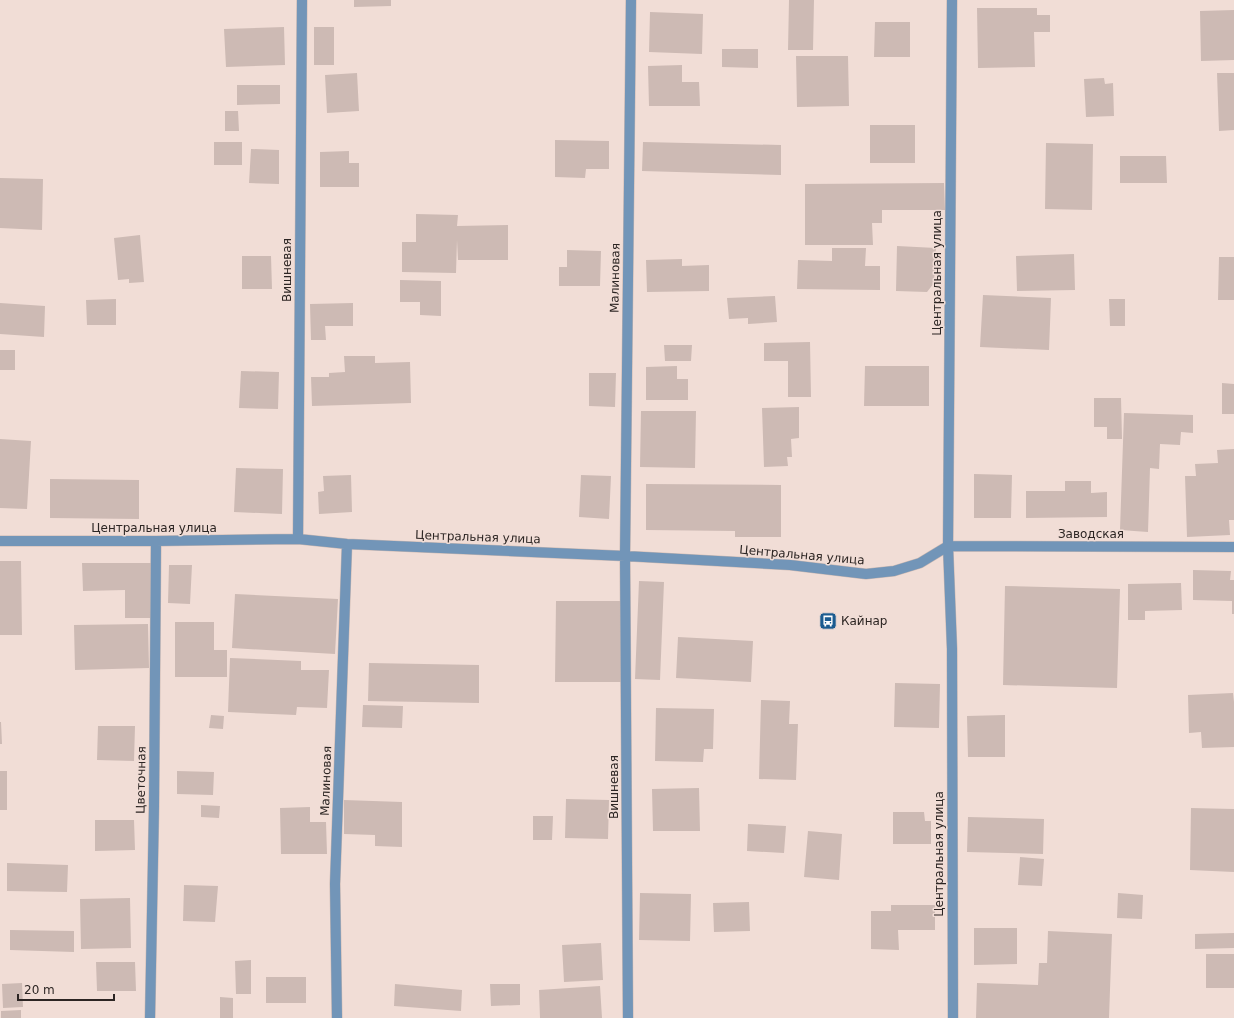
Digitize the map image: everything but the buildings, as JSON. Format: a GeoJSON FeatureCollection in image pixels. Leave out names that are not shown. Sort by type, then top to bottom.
{"type":"FeatureCollection","features":[{"type":"Feature","properties":{"kind":"street","name":"Вишневая"},"geometry":{"type":"LineString","coordinates":[[298,539],[302,0]]}},
{"type":"Feature","properties":{"kind":"street","name":"Малиновая"},"geometry":{"type":"LineString","coordinates":[[626,556],[631,0]]}},
{"type":"Feature","properties":{"kind":"street","name":"Центральная улица"},"geometry":{"type":"LineString","coordinates":[[952,0],[948,546],[952,649],[953,1018]]}},
{"type":"Feature","properties":{"kind":"street","name":"Центральная улица"},"geometry":{"type":"LineString","coordinates":[[0,541],[298,539],[347,544],[626,556],[790,565],[866,574],[894,571],[920,563],[948,546]]}},
{"type":"Feature","properties":{"kind":"street","name":"Цветочная"},"geometry":{"type":"LineString","coordinates":[[150,1018],[154,798],[156,541]]}},
{"type":"Feature","properties":{"kind":"street","name":"Малиновая"},"geometry":{"type":"LineString","coordinates":[[337,1018],[335,884],[347,544]]}},
{"type":"Feature","properties":{"kind":"street","name":"Заводская"},"geometry":{"type":"LineString","coordinates":[[948,546],[1234,547]]}},
{"type":"Feature","properties":{"kind":"street","name":"Вишневая"},"geometry":{"type":"LineString","coordinates":[[626,556],[628,1018]]}},
{"type":"Feature","properties":{"kind":"place","name":"Кайнар"},"geometry":{"type":"Point","coordinates":[828,621]}}]}
